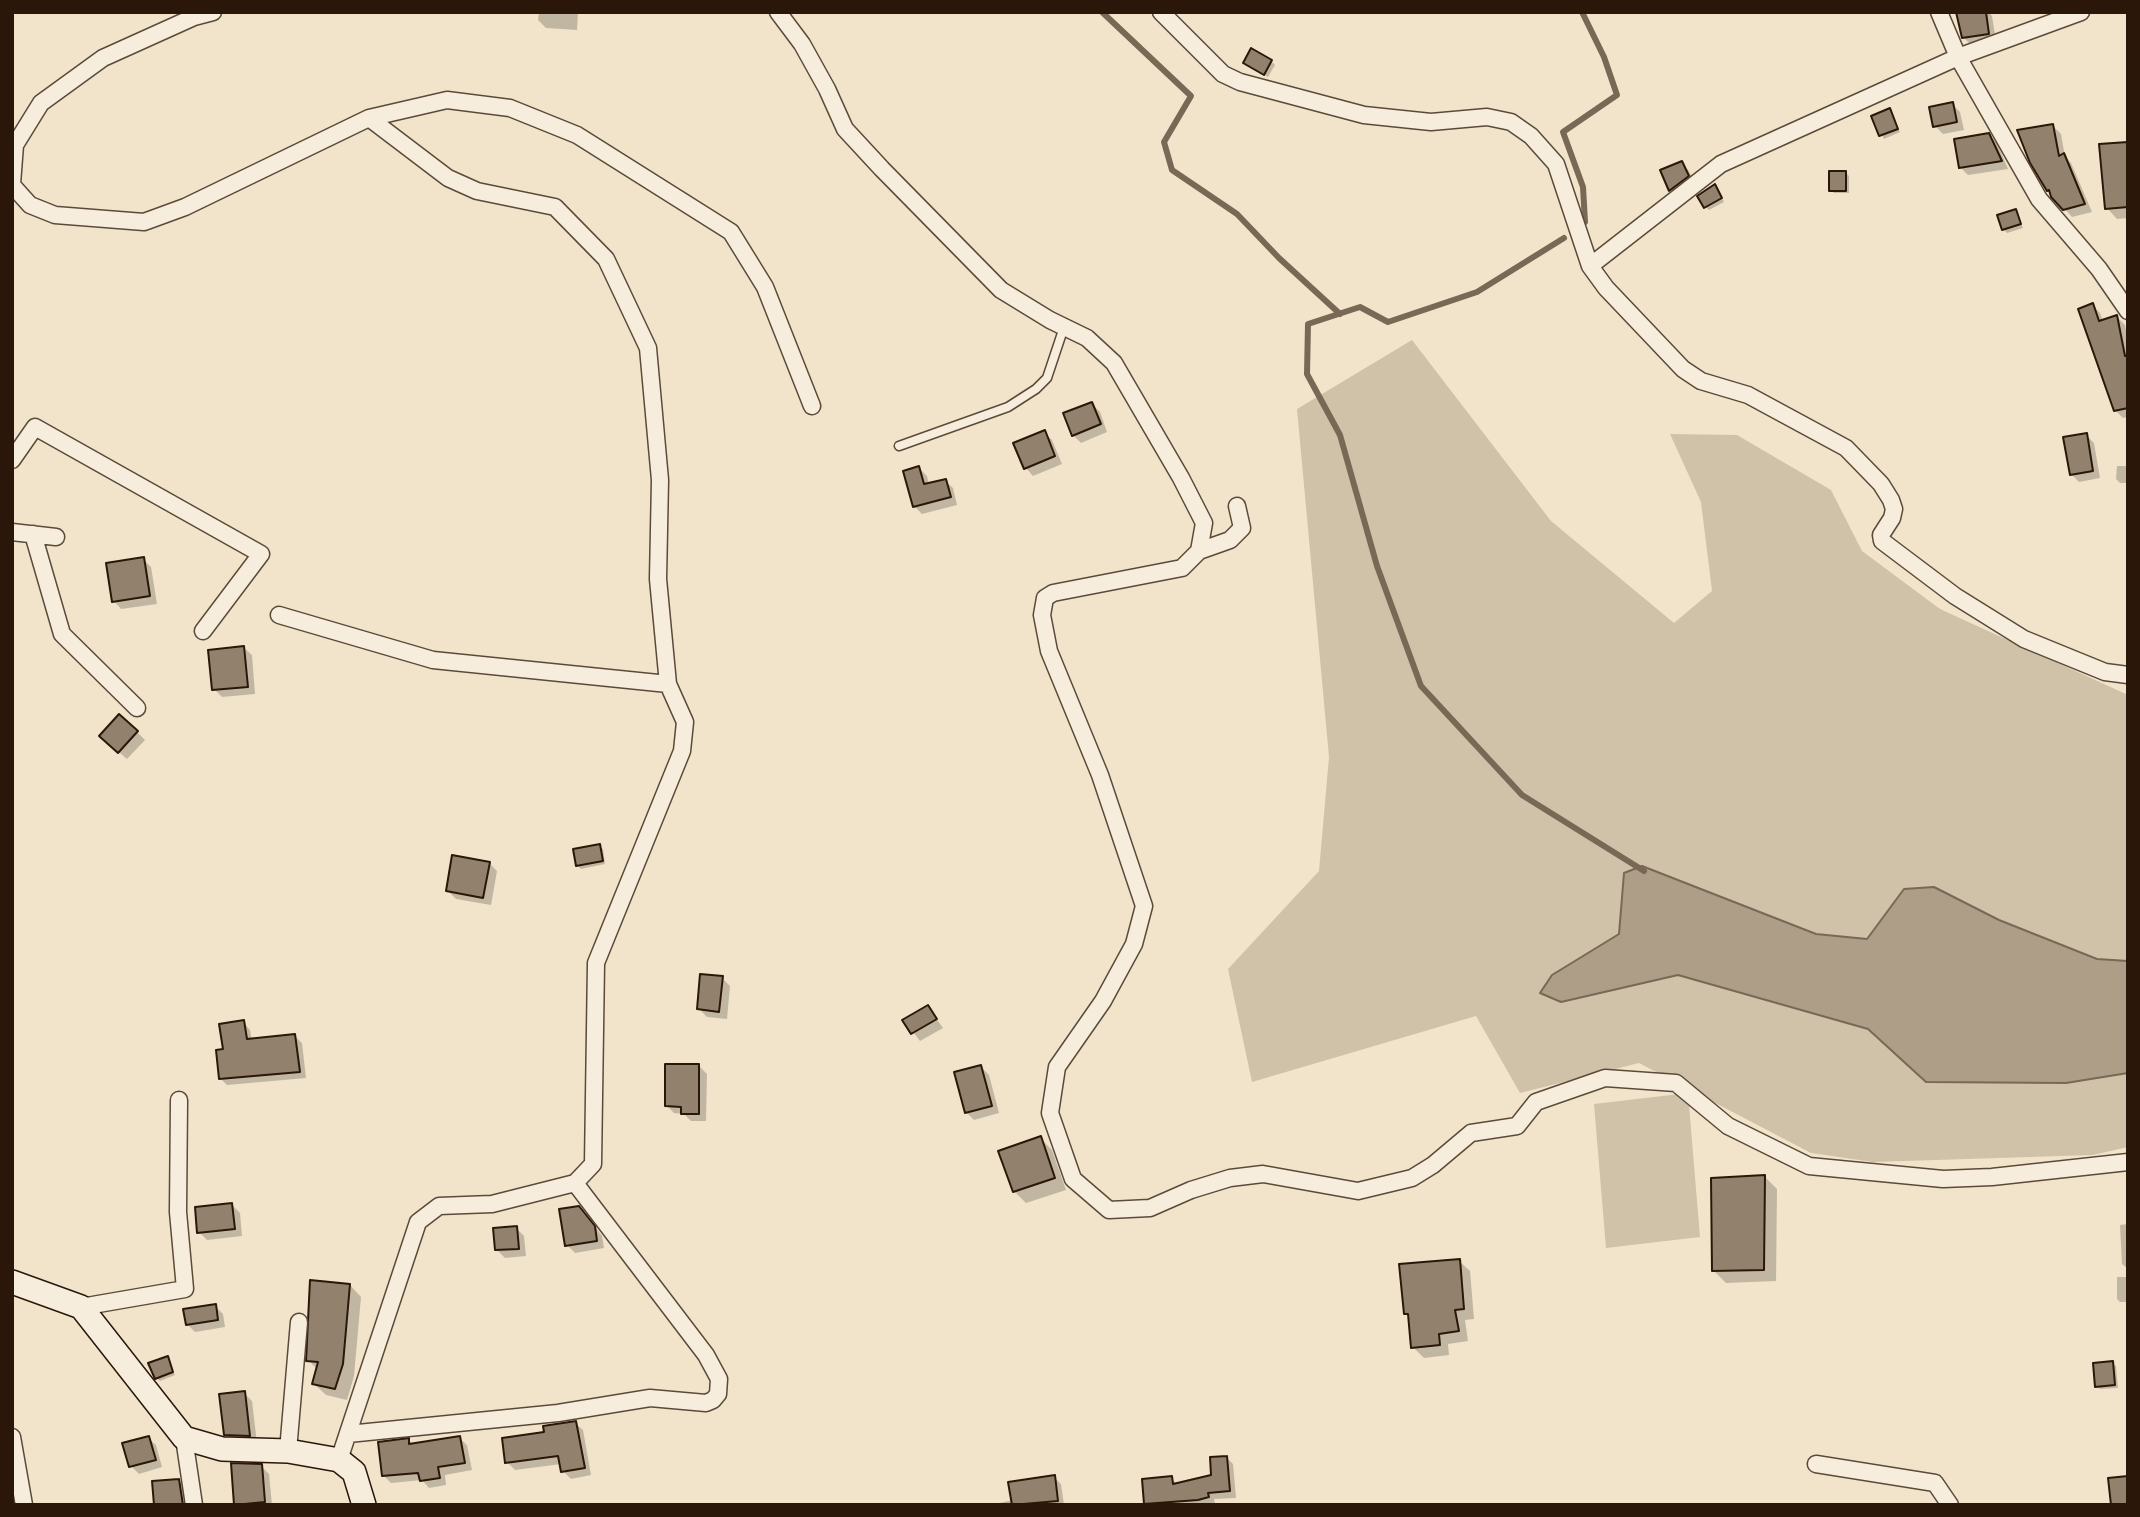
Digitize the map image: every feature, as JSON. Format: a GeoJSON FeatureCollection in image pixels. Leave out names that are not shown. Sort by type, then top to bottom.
{"type":"FeatureCollection","features":[{"type":"Feature","properties":{"kind":"street"},"geometry":{"type":"LineString","coordinates":[[213,12],[194,17],[103,58],[41,103],[15,145],[12,184],[30,205],[55,215],[144,222],[185,207],[369,118],[447,100],[510,108],[577,135],[731,232],[765,287],[812,406]]}},
{"type":"Feature","properties":{"kind":"street"},"geometry":{"type":"LineString","coordinates":[[778,12],[802,44],[845,129],[1001,289],[1087,338],[1114,363],[1204,523],[1199,551]]}},
{"type":"Feature","properties":{"kind":"street"},"geometry":{"type":"LineString","coordinates":[[1161,12],[1223,74],[1240,82],[1364,115],[1431,122],[1488,117],[1511,122],[1531,135],[1556,164],[1590,266],[1606,288],[1683,369],[1701,381],[1748,396],[1846,448],[1881,484],[1891,500],[1894,509],[1881,535],[1882,541],[1955,596],[2024,639],[2105,672],[2128,675]]}},
{"type":"Feature","properties":{"kind":"street"},"geometry":{"type":"LineString","coordinates":[[1939,12],[1958,57],[2039,199],[2099,269],[2128,311]]}},
{"type":"Feature","properties":{"kind":"street"},"geometry":{"type":"LineString","coordinates":[[1590,266],[1721,164],[1958,57],[2081,12]]}},
{"type":"Feature","properties":{"kind":"street"},"geometry":{"type":"LineString","coordinates":[[339,1460],[418,1222],[439,1206],[492,1204],[575,1183],[593,1164],[596,963],[682,751],[685,722],[668,684],[658,579],[660,480],[648,348],[606,259],[555,207],[477,191],[448,178],[369,118]]}},
{"type":"Feature","properties":{"kind":"street"},"geometry":{"type":"LineString","coordinates":[[12,460],[35,427],[261,554],[203,631]]}},
{"type":"Feature","properties":{"kind":"street"},"geometry":{"type":"LineString","coordinates":[[1237,506],[1241,528],[1230,540],[1199,551],[1182,568],[1053,593],[1045,598],[1042,615],[1049,651],[1100,775],[1144,906],[1134,944],[1103,1002],[1057,1067],[1050,1113],[1073,1179],[1109,1210],[1150,1208],[1191,1190],[1230,1178],[1263,1174],[1357,1191],[1412,1178],[1433,1165],[1471,1133],[1517,1126],[1536,1102],[1605,1078],[1676,1083],[1728,1126],[1809,1166],[1943,1179],[1992,1177],[2128,1162]]}},
{"type":"Feature","properties":{"kind":"street"},"geometry":{"type":"LineString","coordinates":[[12,532],[57,537]]}},
{"type":"Feature","properties":{"kind":"street"},"geometry":{"type":"LineString","coordinates":[[33,534],[62,634],[137,708]]}},
{"type":"Feature","properties":{"kind":"street"},"geometry":{"type":"LineString","coordinates":[[279,615],[433,660],[668,684]]}},
{"type":"Feature","properties":{"kind":"street"},"geometry":{"type":"LineString","coordinates":[[12,1282],[81,1307],[186,1289],[178,1212],[179,1100]]}},
{"type":"Feature","properties":{"kind":"street"},"geometry":{"type":"LineString","coordinates":[[348,1434],[558,1413],[650,1398],[706,1403],[713,1400],[718,1394],[719,1379],[706,1355],[575,1183]]}},
{"type":"Feature","properties":{"kind":"street"},"geometry":{"type":"LineString","coordinates":[[81,1307],[184,1438],[194,1505]]}},
{"type":"Feature","properties":{"kind":"street"},"geometry":{"type":"LineString","coordinates":[[288,1451],[299,1322]]}},
{"type":"Feature","properties":{"kind":"street"},"geometry":{"type":"LineString","coordinates":[[12,1437],[24,1505]]}},
{"type":"Feature","properties":{"kind":"street"},"geometry":{"type":"LineString","coordinates":[[184,1438],[222,1449],[288,1451],[339,1460],[354,1472],[364,1505]]}},
{"type":"Feature","properties":{"kind":"street"},"geometry":{"type":"LineString","coordinates":[[1816,1464],[1935,1483],[1950,1505]]}},
{"type":"Feature","properties":{"kind":"lane"},"geometry":{"type":"LineString","coordinates":[[899,446],[1008,407],[1037,389],[1047,378],[1064,327]]}},
{"type":"Feature","properties":{"kind":"shaded area"},"geometry":{"type":"Polygon","coordinates":[[[1412,340],[1551,521],[1674,623],[1712,591],[1701,502],[1670,434],[1737,435],[1831,490],[1862,551],[1940,609],[2128,695],[2128,961],[2097,959],[1999,920],[1934,887],[1904,889],[1867,939],[1816,934],[1642,866],[1624,873],[1619,934],[1552,975],[1561,1002],[1678,975],[1868,1029],[1926,1082],[2066,1083],[2128,1073],[2128,1147],[2093,1155],[1873,1162],[1811,1153],[1639,1063],[1520,1093],[1476,1016],[1252,1082],[1228,969],[1319,871],[1329,757],[1297,409],[1412,340]]]}},
{"type":"Feature","properties":{"kind":"shaded area"},"geometry":{"type":"Polygon","coordinates":[[[1642,866],[1816,934],[1867,939],[1904,889],[1934,887],[1999,920],[2097,959],[2128,961],[2128,1073],[2066,1083],[1926,1082],[1868,1029],[1678,975],[1561,1002],[1540,993],[1552,975],[1619,934],[1624,873],[1642,866]]]}},
{"type":"Feature","properties":{"kind":"shaded area"},"geometry":{"type":"Polygon","coordinates":[[[1688,1093],[1700,1237],[1606,1248],[1594,1104],[1688,1093]]]}},
{"type":"Feature","properties":{"kind":"building"},"geometry":{"type":"Polygon","coordinates":[[[1956,12],[1986,12],[1989,34],[1962,38],[1956,12]]]}},
{"type":"Feature","properties":{"kind":"building"},"geometry":{"type":"Polygon","coordinates":[[[1251,48],[1272,60],[1264,75],[1243,63],[1251,48]]]}},
{"type":"Feature","properties":{"kind":"building"},"geometry":{"type":"Polygon","coordinates":[[[1953,102],[1957,122],[1933,127],[1929,107],[1953,102]]]}},
{"type":"Feature","properties":{"kind":"building"},"geometry":{"type":"Polygon","coordinates":[[[1890,108],[1898,129],[1879,136],[1871,116],[1890,108]]]}},
{"type":"Feature","properties":{"kind":"building"},"geometry":{"type":"Polygon","coordinates":[[[2053,124],[2059,156],[2064,153],[2085,204],[2063,210],[2051,197],[2030,163],[2017,130],[2053,124]]]}},
{"type":"Feature","properties":{"kind":"building"},"geometry":{"type":"Polygon","coordinates":[[[1989,133],[2002,161],[1959,168],[1954,139],[1989,133]]]}},
{"type":"Feature","properties":{"kind":"building"},"geometry":{"type":"Polygon","coordinates":[[[2128,142],[2128,207],[2105,209],[2099,144],[2128,142]]]}},
{"type":"Feature","properties":{"kind":"building"},"geometry":{"type":"Polygon","coordinates":[[[1682,161],[1689,176],[1669,191],[1660,170],[1682,161]]]}},
{"type":"Feature","properties":{"kind":"building"},"geometry":{"type":"Polygon","coordinates":[[[1829,171],[1846,171],[1846,191],[1829,191],[1829,171]]]}},
{"type":"Feature","properties":{"kind":"building"},"geometry":{"type":"Polygon","coordinates":[[[1715,184],[1722,198],[1704,208],[1697,196],[1715,184]]]}},
{"type":"Feature","properties":{"kind":"building"},"geometry":{"type":"Polygon","coordinates":[[[2016,209],[2021,224],[2002,230],[1997,215],[2016,209]]]}},
{"type":"Feature","properties":{"kind":"building"},"geometry":{"type":"Polygon","coordinates":[[[2093,303],[2099,321],[2117,315],[2125,356],[2128,356],[2128,408],[2114,411],[2078,309],[2093,303]]]}},
{"type":"Feature","properties":{"kind":"building"},"geometry":{"type":"Polygon","coordinates":[[[1092,402],[1101,424],[1072,436],[1063,413],[1092,402]]]}},
{"type":"Feature","properties":{"kind":"building"},"geometry":{"type":"Polygon","coordinates":[[[1045,430],[1055,456],[1024,469],[1013,443],[1045,430]]]}},
{"type":"Feature","properties":{"kind":"building"},"geometry":{"type":"Polygon","coordinates":[[[2087,433],[2093,471],[2070,475],[2063,437],[2087,433]]]}},
{"type":"Feature","properties":{"kind":"building"},"geometry":{"type":"Polygon","coordinates":[[[919,466],[924,484],[946,479],[951,497],[913,507],[903,471],[919,466]]]}},
{"type":"Feature","properties":{"kind":"building"},"geometry":{"type":"Polygon","coordinates":[[[144,557],[150,596],[112,602],[106,563],[144,557]]]}},
{"type":"Feature","properties":{"kind":"building"},"geometry":{"type":"Polygon","coordinates":[[[244,646],[248,687],[212,690],[208,650],[244,646]]]}},
{"type":"Feature","properties":{"kind":"building"},"geometry":{"type":"Polygon","coordinates":[[[119,714],[138,731],[118,753],[99,736],[119,714]]]}},
{"type":"Feature","properties":{"kind":"building"},"geometry":{"type":"Polygon","coordinates":[[[600,844],[603,861],[576,866],[573,849],[600,844]]]}},
{"type":"Feature","properties":{"kind":"building"},"geometry":{"type":"Polygon","coordinates":[[[452,855],[490,862],[483,898],[446,891],[452,855]]]}},
{"type":"Feature","properties":{"kind":"building"},"geometry":{"type":"Polygon","coordinates":[[[700,974],[723,976],[719,1012],[697,1009],[700,974]]]}},
{"type":"Feature","properties":{"kind":"building"},"geometry":{"type":"Polygon","coordinates":[[[928,1005],[937,1019],[911,1034],[902,1020],[928,1005]]]}},
{"type":"Feature","properties":{"kind":"building"},"geometry":{"type":"Polygon","coordinates":[[[244,1020],[247,1039],[295,1034],[300,1072],[219,1079],[216,1050],[223,1049],[219,1024],[244,1020]]]}},
{"type":"Feature","properties":{"kind":"building"},"geometry":{"type":"Polygon","coordinates":[[[665,1064],[699,1064],[699,1114],[681,1114],[681,1107],[665,1106],[665,1064]]]}},
{"type":"Feature","properties":{"kind":"building"},"geometry":{"type":"Polygon","coordinates":[[[981,1065],[992,1106],[965,1113],[954,1072],[981,1065]]]}},
{"type":"Feature","properties":{"kind":"building"},"geometry":{"type":"Polygon","coordinates":[[[1041,1136],[1055,1178],[1013,1192],[998,1151],[1041,1136]]]}},
{"type":"Feature","properties":{"kind":"building"},"geometry":{"type":"Polygon","coordinates":[[[1765,1175],[1764,1270],[1712,1271],[1711,1178],[1765,1175]]]}},
{"type":"Feature","properties":{"kind":"building"},"geometry":{"type":"Polygon","coordinates":[[[232,1203],[235,1229],[197,1233],[195,1207],[232,1203]]]}},
{"type":"Feature","properties":{"kind":"building"},"geometry":{"type":"Polygon","coordinates":[[[579,1206],[595,1226],[597,1241],[565,1246],[559,1209],[579,1206]]]}},
{"type":"Feature","properties":{"kind":"building"},"geometry":{"type":"Polygon","coordinates":[[[517,1226],[519,1249],[495,1250],[493,1228],[517,1226]]]}},
{"type":"Feature","properties":{"kind":"building"},"geometry":{"type":"Polygon","coordinates":[[[1460,1259],[1464,1309],[1455,1310],[1459,1331],[1439,1334],[1440,1345],[1411,1348],[1408,1314],[1404,1314],[1399,1264],[1460,1259]]]}},
{"type":"Feature","properties":{"kind":"building"},"geometry":{"type":"Polygon","coordinates":[[[310,1280],[350,1284],[343,1364],[335,1389],[312,1384],[318,1362],[306,1361],[310,1280]]]}},
{"type":"Feature","properties":{"kind":"building"},"geometry":{"type":"Polygon","coordinates":[[[216,1304],[218,1320],[186,1325],[183,1309],[216,1304]]]}},
{"type":"Feature","properties":{"kind":"building"},"geometry":{"type":"Polygon","coordinates":[[[168,1356],[173,1372],[155,1379],[148,1363],[168,1356]]]}},
{"type":"Feature","properties":{"kind":"building"},"geometry":{"type":"Polygon","coordinates":[[[2113,1361],[2115,1385],[2095,1387],[2093,1363],[2113,1361]]]}},
{"type":"Feature","properties":{"kind":"building"},"geometry":{"type":"Polygon","coordinates":[[[245,1391],[250,1436],[224,1435],[219,1394],[245,1391]]]}},
{"type":"Feature","properties":{"kind":"building"},"geometry":{"type":"Polygon","coordinates":[[[576,1421],[585,1468],[561,1472],[558,1456],[505,1463],[502,1438],[544,1432],[543,1426],[576,1421]]]}},
{"type":"Feature","properties":{"kind":"building"},"geometry":{"type":"Polygon","coordinates":[[[149,1436],[156,1460],[129,1467],[122,1443],[149,1436]]]}},
{"type":"Feature","properties":{"kind":"building"},"geometry":{"type":"Polygon","coordinates":[[[460,1436],[465,1463],[438,1467],[440,1478],[420,1481],[418,1473],[382,1476],[378,1442],[409,1438],[409,1444],[460,1436]]]}},
{"type":"Feature","properties":{"kind":"building"},"geometry":{"type":"Polygon","coordinates":[[[1227,1456],[1230,1491],[1208,1493],[1209,1497],[1198,1500],[1144,1504],[1142,1479],[1172,1476],[1173,1484],[1211,1475],[1210,1457],[1227,1456]]]}},
{"type":"Feature","properties":{"kind":"building"},"geometry":{"type":"Polygon","coordinates":[[[231,1463],[262,1464],[265,1502],[234,1505],[231,1463]]]}},
{"type":"Feature","properties":{"kind":"building"},"geometry":{"type":"Polygon","coordinates":[[[1055,1475],[1058,1501],[1012,1505],[1008,1482],[1055,1475]]]}},
{"type":"Feature","properties":{"kind":"building"},"geometry":{"type":"Polygon","coordinates":[[[2128,1476],[2128,1505],[2111,1505],[2108,1478],[2128,1476]]]}},
{"type":"Feature","properties":{"kind":"building"},"geometry":{"type":"Polygon","coordinates":[[[179,1479],[183,1505],[154,1505],[152,1481],[179,1479]]]}},
{"type":"Feature","properties":{"kind":"waterway"},"geometry":{"type":"LineString","coordinates":[[1102,12],[1191,96],[1164,142],[1172,170],[1237,214],[1279,258],[1340,314]]}},
{"type":"Feature","properties":{"kind":"waterway"},"geometry":{"type":"LineString","coordinates":[[1582,12],[1604,57],[1617,95],[1563,132],[1583,187],[1585,222]]}},
{"type":"Feature","properties":{"kind":"waterway"},"geometry":{"type":"LineString","coordinates":[[1564,238],[1477,292],[1388,322],[1360,307],[1308,324],[1307,374],[1340,435],[1377,566],[1421,686],[1522,795],[1644,871]]}}]}
